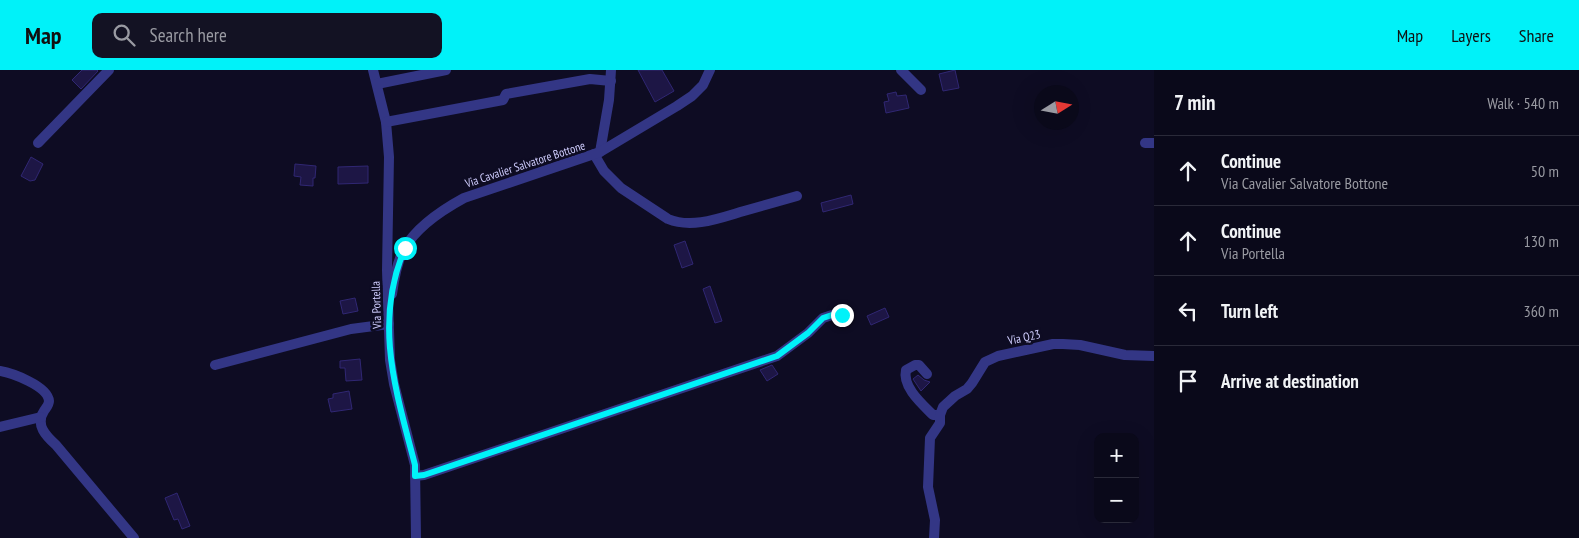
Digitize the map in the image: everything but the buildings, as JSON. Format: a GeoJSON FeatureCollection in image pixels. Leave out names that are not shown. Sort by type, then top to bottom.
{"type":"FeatureCollection","features":[{"type":"Feature","properties":{"kind":"street"},"geometry":{"type":"LineString","coordinates":[[38,143],[109,70]]}},
{"type":"Feature","properties":{"kind":"street","name":"Via Portella"},"geometry":{"type":"LineString","coordinates":[[373,70],[386,122],[389,157],[387,270],[390,360],[394,384],[415,465],[416,538]]}},
{"type":"Feature","properties":{"kind":"street"},"geometry":{"type":"LineString","coordinates":[[377,84],[446,70]]}},
{"type":"Feature","properties":{"kind":"street"},"geometry":{"type":"LineString","coordinates":[[611,70],[609,100],[597,153],[604,170],[622,188],[668,219],[675,222],[691,223],[716,219],[797,196]]}},
{"type":"Feature","properties":{"kind":"street","name":"Via Cavalier Salvatore Bottone"},"geometry":{"type":"LineString","coordinates":[[389,320],[398,267],[405,248],[429,221],[450,205],[464,198],[597,153],[692,96],[703,85],[710,70]]}},
{"type":"Feature","properties":{"kind":"street"},"geometry":{"type":"LineString","coordinates":[[901,70],[921,90]]}},
{"type":"Feature","properties":{"kind":"street"},"geometry":{"type":"LineString","coordinates":[[386,122],[503,100],[506,94],[590,79],[611,81]]}},
{"type":"Feature","properties":{"kind":"street"},"geometry":{"type":"LineString","coordinates":[[388,244],[405,248]]}},
{"type":"Feature","properties":{"kind":"street"},"geometry":{"type":"LineString","coordinates":[[415,476],[424,475],[777,356],[808,333],[823,318],[832,315],[842,315]]}},
{"type":"Feature","properties":{"kind":"street"},"geometry":{"type":"LineString","coordinates":[[214,365],[389,320]]}},
{"type":"Feature","properties":{"kind":"street","name":"Via Q23"},"geometry":{"type":"LineString","coordinates":[[934,538],[936,520],[928,488],[930,438],[940,423],[943,406],[967,389],[985,362],[998,356],[1053,344],[1080,345],[1125,355],[1154,356]]}},
{"type":"Feature","properties":{"kind":"street"},"geometry":{"type":"LineString","coordinates":[[927,374],[919,366],[914,365],[906,370],[906,382],[917,398],[933,415],[940,415]]}},
{"type":"Feature","properties":{"kind":"street"},"geometry":{"type":"LineString","coordinates":[[0,371],[20,377],[45,393],[49,398],[49,404],[41,417],[41,426],[45,434],[134,538]]}},
{"type":"Feature","properties":{"kind":"street"},"geometry":{"type":"LineString","coordinates":[[0,427],[41,417]]}},
{"type":"Feature","properties":{"kind":"route"},"geometry":{"type":"LineString","coordinates":[[405,248],[393,287],[389,315],[390,360],[394,384],[415,465],[415,476],[424,475],[593,419],[777,356],[808,333],[823,318],[837,314],[842,315]]}}]}
